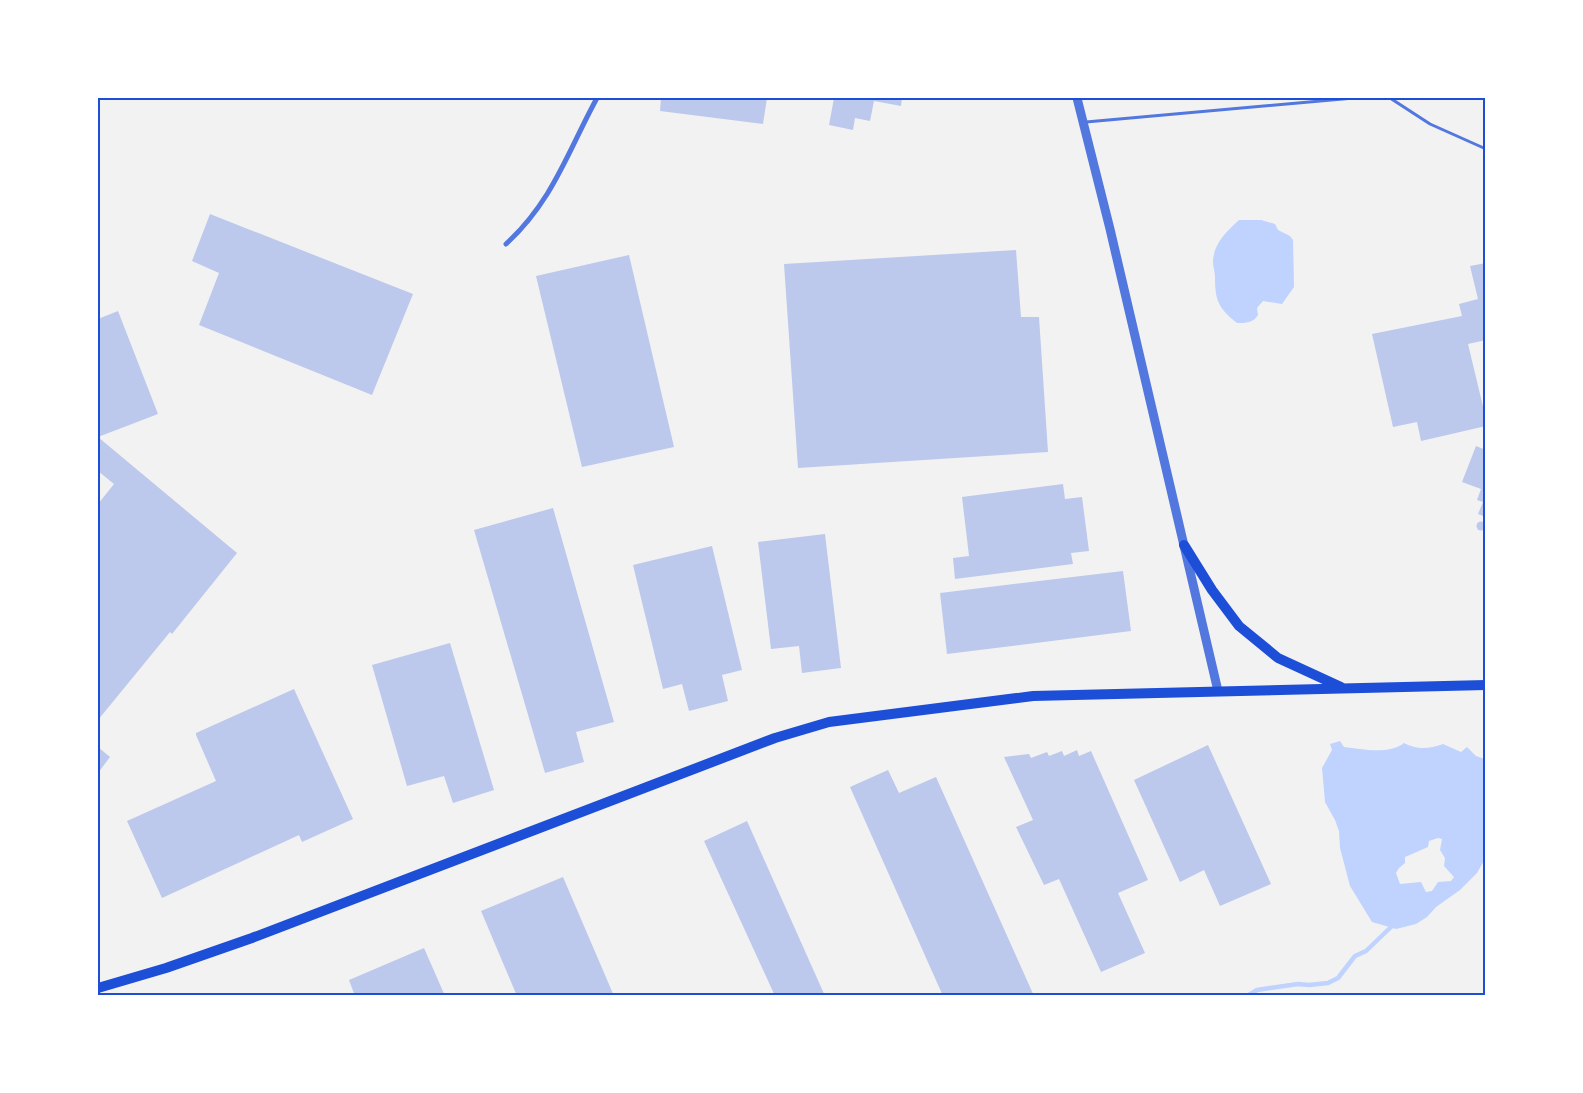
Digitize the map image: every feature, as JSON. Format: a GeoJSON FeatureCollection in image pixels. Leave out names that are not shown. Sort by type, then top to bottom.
{"type":"FeatureCollection","features":[{"type":"Feature","properties":{"kind":"main road"},"geometry":{"type":"LineString","coordinates":[[1184,545],[1212,590],[1238,626],[1278,658],[1344,688]]}},
{"type":"Feature","properties":{"kind":"main road"},"geometry":{"type":"LineString","coordinates":[[98,988],[207,954],[787,733],[829,722],[1032,696],[1486,685]]}},
{"type":"Feature","properties":{"kind":"street"},"geometry":{"type":"LineString","coordinates":[[506,244],[537,211],[551,190],[597,98]]}},
{"type":"Feature","properties":{"kind":"street"},"geometry":{"type":"LineString","coordinates":[[1078,98],[1218,691]]}},
{"type":"Feature","properties":{"kind":"lane"},"geometry":{"type":"LineString","coordinates":[[1084,123],[1354,98]]}},
{"type":"Feature","properties":{"kind":"lane"},"geometry":{"type":"LineString","coordinates":[[1390,98],[1430,124],[1486,149]]}},
{"type":"Feature","properties":{"kind":"water"},"geometry":{"type":"Polygon","coordinates":[[[1239,220],[1261,220],[1275,224],[1278,230],[1290,236],[1293,240],[1294,287],[1282,304],[1263,301],[1257,308],[1258,315],[1254,320],[1246,323],[1237,323],[1219,303],[1213,262],[1215,249],[1218,244],[1239,220]]]}},
{"type":"Feature","properties":{"kind":"water"},"geometry":{"type":"Polygon","coordinates":[[[1340,741],[1344,747],[1383,750],[1398,747],[1404,743],[1423,748],[1443,744],[1461,752],[1467,747],[1476,756],[1485,759],[1485,859],[1477,873],[1460,890],[1416,924],[1396,929],[1372,922],[1350,886],[1340,848],[1339,831],[1325,802],[1322,768],[1332,750],[1330,744],[1340,741]],[[1438,838],[1429,841],[1428,847],[1405,857],[1405,863],[1396,873],[1400,884],[1421,882],[1426,892],[1432,891],[1438,882],[1451,881],[1454,877],[1444,866],[1445,858],[1440,850],[1442,839],[1438,838]]]}},
{"type":"Feature","properties":{"kind":"building"},"geometry":{"type":"Polygon","coordinates":[[[661,98],[767,98],[763,124],[660,111],[661,98]]]}},
{"type":"Feature","properties":{"kind":"building"},"geometry":{"type":"Polygon","coordinates":[[[834,98],[902,98],[901,106],[874,101],[870,121],[855,118],[853,130],[829,125],[834,98]]]}},
{"type":"Feature","properties":{"kind":"building"},"geometry":{"type":"Polygon","coordinates":[[[210,214],[413,294],[372,395],[199,325],[219,273],[192,261],[210,214]]]}},
{"type":"Feature","properties":{"kind":"building"},"geometry":{"type":"Polygon","coordinates":[[[1016,250],[1021,317],[1039,317],[1048,452],[798,468],[784,264],[1016,250]]]}},
{"type":"Feature","properties":{"kind":"building"},"geometry":{"type":"Polygon","coordinates":[[[629,255],[674,447],[582,467],[536,276],[629,255]]]}},
{"type":"Feature","properties":{"kind":"building"},"geometry":{"type":"Polygon","coordinates":[[[1486,263],[1486,340],[1468,344],[1486,419],[1486,426],[1421,441],[1417,422],[1393,427],[1372,334],[1462,316],[1459,304],[1478,299],[1470,266],[1486,263]]]}},
{"type":"Feature","properties":{"kind":"building"},"geometry":{"type":"Polygon","coordinates":[[[118,311],[158,414],[98,437],[98,319],[118,311]]]}},
{"type":"Feature","properties":{"kind":"building"},"geometry":{"type":"Polygon","coordinates":[[[98,437],[237,553],[172,634],[170,632],[98,720],[98,504],[114,484],[98,471],[98,437]]]}},
{"type":"Feature","properties":{"kind":"building"},"geometry":{"type":"Polygon","coordinates":[[[1476,446],[1486,450],[1486,517],[1478,514],[1483,502],[1477,500],[1481,489],[1462,482],[1476,446]]]}},
{"type":"Feature","properties":{"kind":"building"},"geometry":{"type":"Polygon","coordinates":[[[1063,484],[1065,499],[1082,497],[1089,551],[1071,553],[1073,564],[955,579],[953,558],[969,556],[962,497],[1063,484]]]}},
{"type":"Feature","properties":{"kind":"building"},"geometry":{"type":"Polygon","coordinates":[[[553,508],[614,722],[576,732],[584,762],[545,773],[474,530],[553,508]]]}},
{"type":"Feature","properties":{"kind":"building"},"geometry":{"type":"Polygon","coordinates":[[[1481,521],[1486,526],[1481,531],[1476,526],[1481,521]]]}},
{"type":"Feature","properties":{"kind":"building"},"geometry":{"type":"Polygon","coordinates":[[[825,534],[841,668],[802,673],[799,646],[771,649],[758,542],[825,534]]]}},
{"type":"Feature","properties":{"kind":"building"},"geometry":{"type":"Polygon","coordinates":[[[712,546],[742,670],[722,675],[728,701],[689,711],[682,684],[663,689],[633,565],[712,546]]]}},
{"type":"Feature","properties":{"kind":"building"},"geometry":{"type":"Polygon","coordinates":[[[1123,571],[1131,631],[947,654],[940,593],[1123,571]]]}},
{"type":"Feature","properties":{"kind":"building"},"geometry":{"type":"Polygon","coordinates":[[[450,643],[494,790],[453,803],[444,776],[407,786],[372,665],[450,643]]]}},
{"type":"Feature","properties":{"kind":"building"},"geometry":{"type":"Polygon","coordinates":[[[294,689],[353,819],[302,842],[299,835],[162,898],[127,821],[216,781],[196,733],[294,689]]]}},
{"type":"Feature","properties":{"kind":"building"},"geometry":{"type":"Polygon","coordinates":[[[1208,745],[1271,884],[1220,906],[1204,870],[1180,882],[1134,780],[1208,745]]]}},
{"type":"Feature","properties":{"kind":"building"},"geometry":{"type":"Polygon","coordinates":[[[98,747],[110,757],[98,773],[98,747]]]}},
{"type":"Feature","properties":{"kind":"building"},"geometry":{"type":"Polygon","coordinates":[[[1077,750],[1079,756],[1091,751],[1148,880],[1118,893],[1145,953],[1101,972],[1059,879],[1044,885],[1016,827],[1033,820],[1004,757],[1029,754],[1031,758],[1047,752],[1049,756],[1062,751],[1064,756],[1077,750]]]}},
{"type":"Feature","properties":{"kind":"building"},"geometry":{"type":"Polygon","coordinates":[[[888,770],[899,793],[936,777],[1034,996],[943,996],[850,787],[888,770]]]}},
{"type":"Feature","properties":{"kind":"building"},"geometry":{"type":"Polygon","coordinates":[[[747,821],[825,996],[775,996],[704,841],[747,821]]]}},
{"type":"Feature","properties":{"kind":"building"},"geometry":{"type":"Polygon","coordinates":[[[563,877],[614,996],[517,996],[481,911],[563,877]]]}},
{"type":"Feature","properties":{"kind":"building"},"geometry":{"type":"Polygon","coordinates":[[[424,948],[445,996],[355,996],[349,980],[424,948]]]}},
{"type":"Feature","properties":{"kind":"waterway"},"geometry":{"type":"LineString","coordinates":[[1247,996],[1257,990],[1298,984],[1328,983],[1338,978],[1355,956],[1366,951],[1391,927]]}}]}
